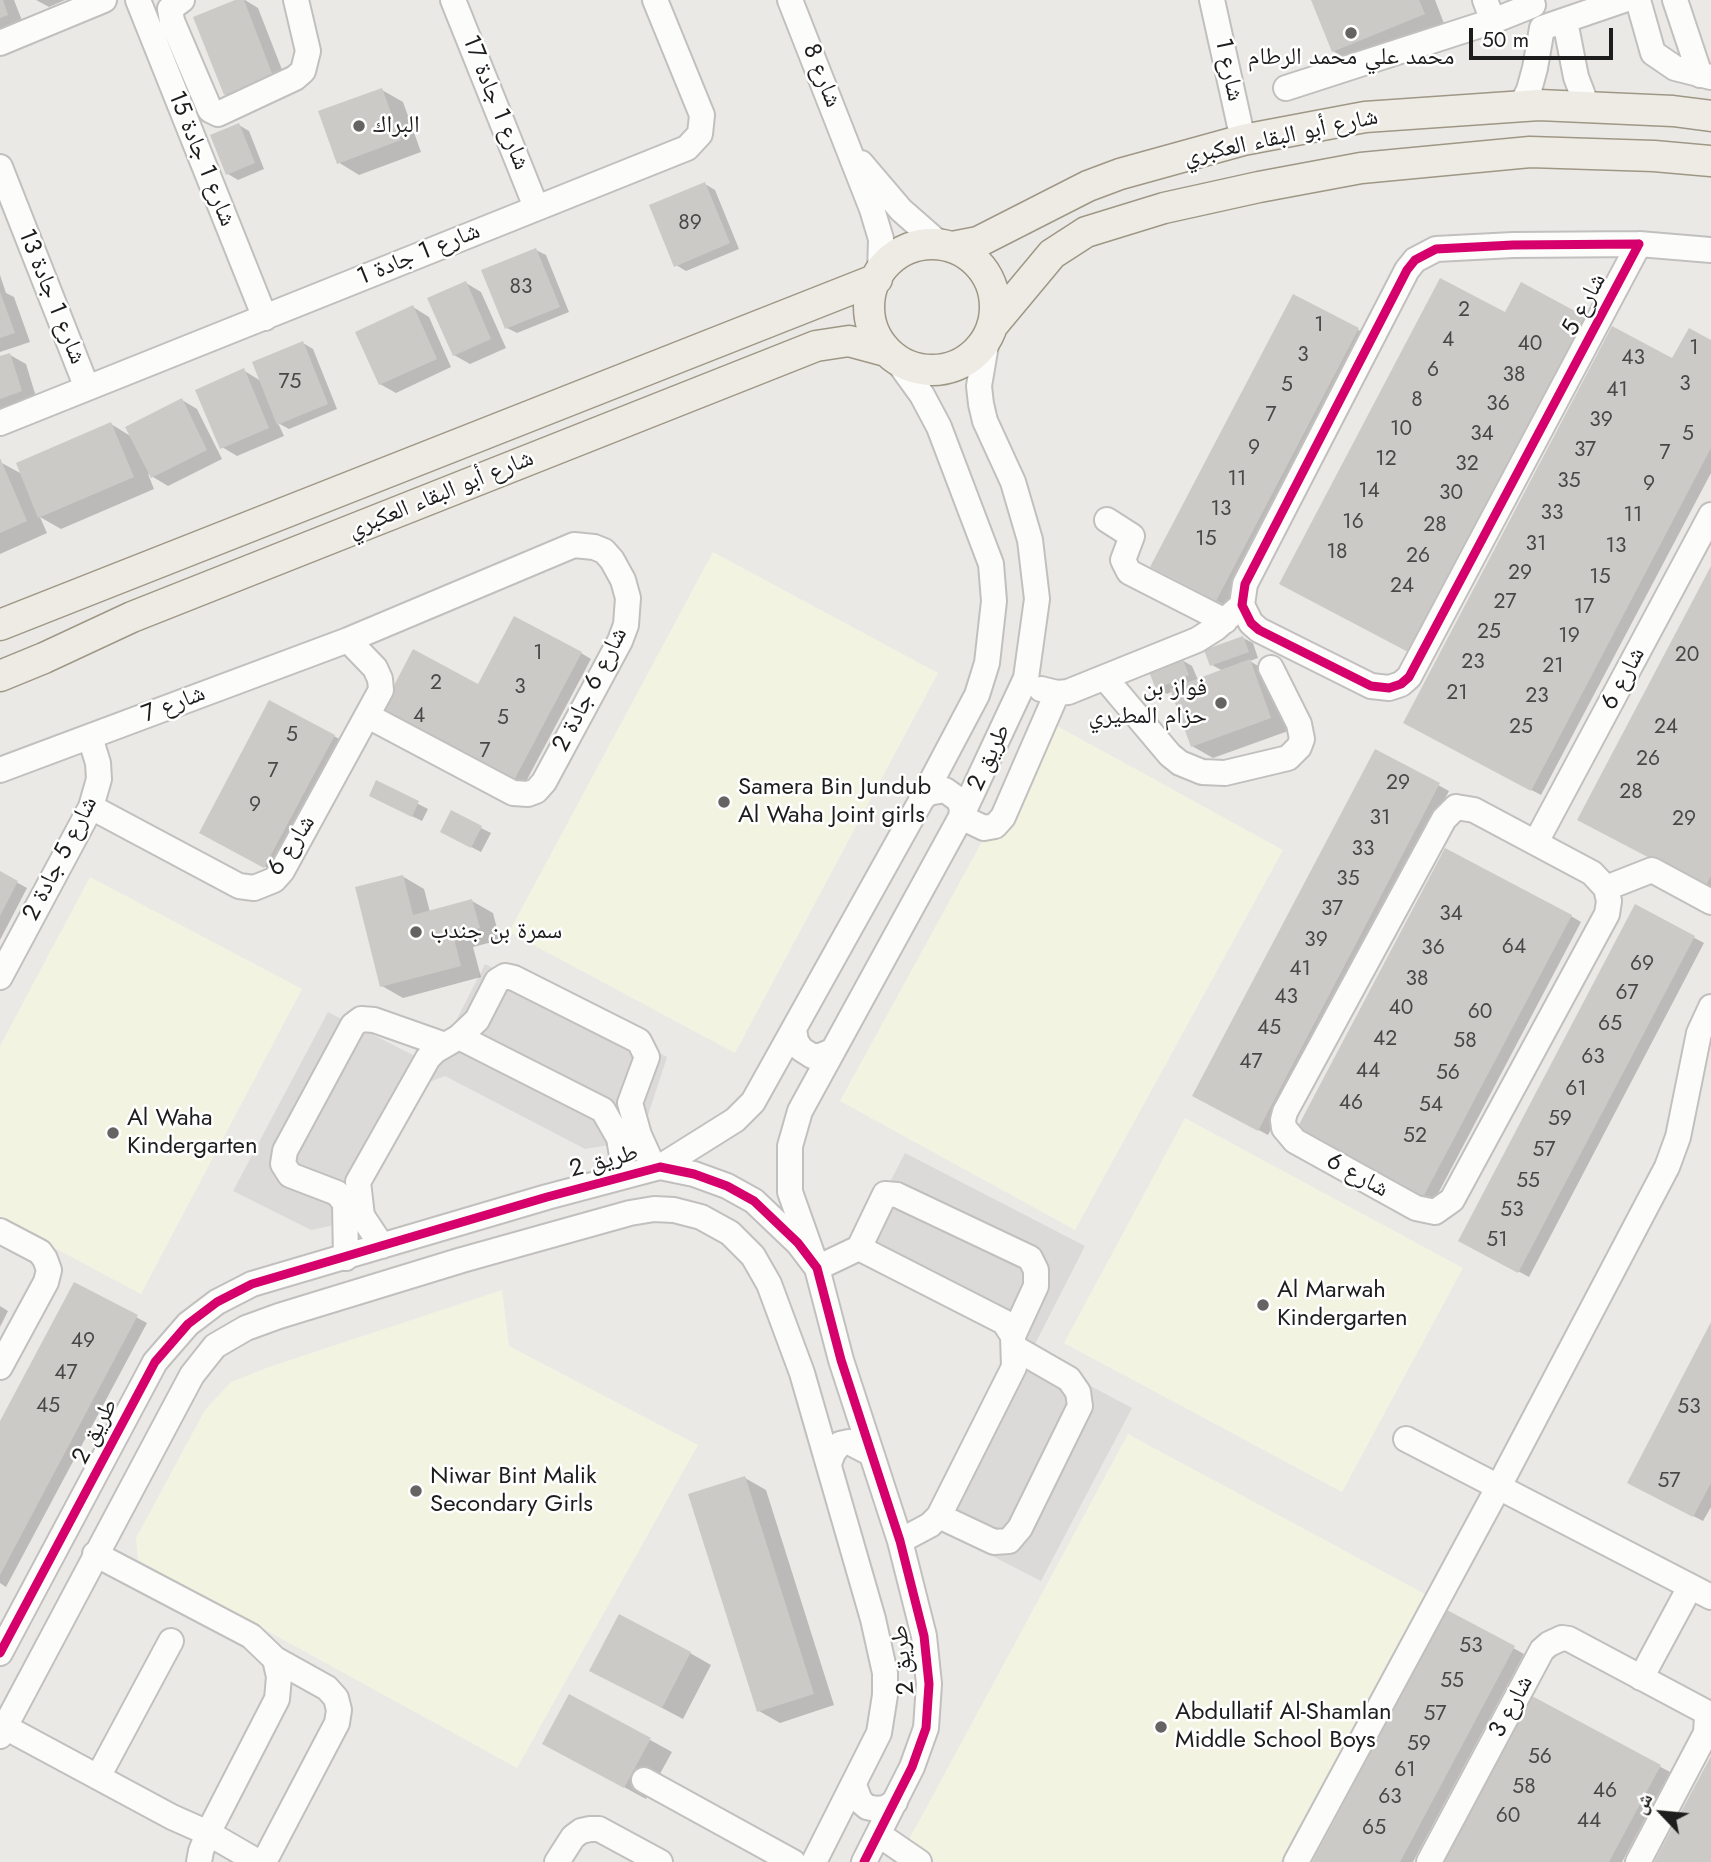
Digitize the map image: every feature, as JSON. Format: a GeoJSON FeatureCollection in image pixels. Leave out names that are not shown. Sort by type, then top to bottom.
{"type":"FeatureCollection","features":[{"type":"Feature","properties":{"kind":"main road","name":"شارع أبو البقاء العكبري"},"geometry":{"type":"LineString","coordinates":[[947,246],[978,242],[1088,186],[1120,174],[1243,140],[1365,117],[1520,107],[1587,106],[1711,116]]}},
{"type":"Feature","properties":{"kind":"main road","name":"شارع أبو البقاء العكبري"},"geometry":{"type":"LineString","coordinates":[[989,332],[1052,254],[1086,232],[1164,208],[1259,187],[1361,169],[1530,152],[1711,161]]}},
{"type":"Feature","properties":{"kind":"main road"},"geometry":{"type":"LineString","coordinates":[[1602,155],[1711,181]]}},
{"type":"Feature","properties":{"kind":"main road"},"geometry":{"type":"LineString","coordinates":[[924,245],[947,246],[963,252],[979,264],[990,281],[995,300],[989,332],[976,353],[961,364],[944,370],[908,366],[891,355],[877,337],[871,321],[870,304],[879,276],[892,259],[907,250],[924,245]]}},
{"type":"Feature","properties":{"kind":"main road","name":"شارع أبو البقاء العكبري"},"geometry":{"type":"LineString","coordinates":[[0,625],[879,276]]}},
{"type":"Feature","properties":{"kind":"main road","name":"شارع أبو البقاء العكبري"},"geometry":{"type":"LineString","coordinates":[[0,676],[132,617],[816,346],[849,341],[891,355]]}},
{"type":"Feature","properties":{"kind":"main road"},"geometry":{"type":"LineString","coordinates":[[132,617],[163,595],[310,535],[323,526],[329,513],[326,505],[318,500]]}},
{"type":"Feature","properties":{"kind":"street"},"geometry":{"type":"LineString","coordinates":[[0,43],[104,0]]}},
{"type":"Feature","properties":{"kind":"street","name":"شارع 1 جادة 15"},"geometry":{"type":"LineString","coordinates":[[138,0],[265,318]]}},
{"type":"Feature","properties":{"kind":"street"},"geometry":{"type":"LineString","coordinates":[[182,0],[170,9],[172,21],[210,110],[218,114],[295,78],[303,71],[308,51],[296,0]]}},
{"type":"Feature","properties":{"kind":"street","name":"شارع 1 جادة 17"},"geometry":{"type":"LineString","coordinates":[[453,0],[536,206]]}},
{"type":"Feature","properties":{"kind":"street","name":"شارع 1 جادة 1"},"geometry":{"type":"LineString","coordinates":[[0,424],[536,206],[687,148],[700,134],[702,116],[655,0]]}},
{"type":"Feature","properties":{"kind":"street","name":"شارع 8"},"geometry":{"type":"LineString","coordinates":[[790,0],[851,152],[881,239],[879,276]]}},
{"type":"Feature","properties":{"kind":"street","name":"شارع 1"},"geometry":{"type":"LineString","coordinates":[[1212,0],[1243,140]]}},
{"type":"Feature","properties":{"kind":"street"},"geometry":{"type":"LineString","coordinates":[[1520,107],[1529,90],[1542,28],[1565,21],[1587,6],[1624,0]]}},
{"type":"Feature","properties":{"kind":"street"},"geometry":{"type":"LineString","coordinates":[[1638,0],[1653,53],[1675,68],[1704,65],[1675,0]]}},
{"type":"Feature","properties":{"kind":"street"},"geometry":{"type":"LineString","coordinates":[[1286,88],[1489,11],[1533,5]]}},
{"type":"Feature","properties":{"kind":"street"},"geometry":{"type":"LineString","coordinates":[[1565,21],[1576,76],[1587,106]]}},
{"type":"Feature","properties":{"kind":"street","name":"شارع 8"},"geometry":{"type":"LineString","coordinates":[[851,152],[901,210],[947,246]]}},
{"type":"Feature","properties":{"kind":"street","name":"شارع 1 جادة 13"},"geometry":{"type":"LineString","coordinates":[[0,167],[87,388]]}},
{"type":"Feature","properties":{"kind":"street"},"geometry":{"type":"LineString","coordinates":[[1639,244],[1711,250]]}},
{"type":"Feature","properties":{"kind":"street","name":"شارع 5"},"geometry":{"type":"LineString","coordinates":[[1639,244],[1409,677],[1401,684],[1389,688],[1371,686],[1259,630],[1233,613],[1245,584],[1407,270],[1415,260],[1436,249],[1513,245],[1639,244]]}},
{"type":"Feature","properties":{"kind":"street","name":"طريق 2"},"geometry":{"type":"LineString","coordinates":[[864,1862],[895,1802],[926,1728],[929,1684],[924,1636],[900,1541],[841,1360],[817,1268],[790,1192],[790,1146],[800,1111],[961,817],[1024,685],[1033,640],[1036,587],[1030,540],[1020,505],[1013,482],[985,421],[981,404],[979,386],[989,332]]}},
{"type":"Feature","properties":{"kind":"street","name":"طريق 2"},"geometry":{"type":"LineString","coordinates":[[0,1653],[155,1362],[188,1324],[217,1302],[252,1284],[346,1258],[455,1223],[657,1168],[735,1121],[753,1102],[922,799],[977,695],[987,663],[994,601],[991,564],[939,427],[922,395],[891,355]]}},
{"type":"Feature","properties":{"kind":"street","name":"شارع 6"},"geometry":{"type":"LineString","coordinates":[[1536,842],[1711,515]]}},
{"type":"Feature","properties":{"kind":"street"},"geometry":{"type":"LineString","coordinates":[[1107,520],[1132,536],[1123,560],[1129,572],[1233,613]]}},
{"type":"Feature","properties":{"kind":"street","name":"شارع 6 جادة 2"},"geometry":{"type":"LineString","coordinates":[[348,640],[574,545],[604,551],[623,580],[628,609],[620,641],[544,782],[536,791],[528,794],[513,793],[368,716]]}},
{"type":"Feature","properties":{"kind":"street"},"geometry":{"type":"LineString","coordinates":[[1024,685],[1057,693],[1075,690],[1196,640],[1233,613]]}},
{"type":"Feature","properties":{"kind":"street","name":"شارع 6"},"geometry":{"type":"LineString","coordinates":[[91,807],[239,886],[254,888],[267,884],[282,871],[381,690],[375,668],[348,640]]}},
{"type":"Feature","properties":{"kind":"street","name":"شارع 7"},"geometry":{"type":"LineString","coordinates":[[0,770],[348,640]]}},
{"type":"Feature","properties":{"kind":"street"},"geometry":{"type":"LineString","coordinates":[[0,694],[44,658]]}},
{"type":"Feature","properties":{"kind":"street"},"geometry":{"type":"LineString","coordinates":[[1105,678],[1180,763],[1202,772],[1225,773],[1288,758],[1299,747],[1302,739],[1299,724],[1272,668]]}},
{"type":"Feature","properties":{"kind":"street"},"geometry":{"type":"LineString","coordinates":[[922,799],[928,793],[945,790],[959,800],[961,817],[984,828],[995,825],[1000,821],[1057,693]]}},
{"type":"Feature","properties":{"kind":"street","name":"شارع 5 جادة 2"},"geometry":{"type":"LineString","coordinates":[[0,977],[91,807],[99,779],[90,737]]}},
{"type":"Feature","properties":{"kind":"street","name":"شارع 6"},"geometry":{"type":"LineString","coordinates":[[1456,807],[1474,810],[1536,842],[1592,873],[1606,888],[1609,901],[1607,914],[1452,1200],[1435,1212],[1416,1208],[1295,1141],[1284,1128],[1285,1112],[1449,813],[1456,807]]}},
{"type":"Feature","properties":{"kind":"street"},"geometry":{"type":"LineString","coordinates":[[1606,888],[1652,870],[1711,902]]}},
{"type":"Feature","properties":{"kind":"street"},"geometry":{"type":"LineString","coordinates":[[346,1258],[347,1188],[428,1058],[452,1041],[477,1020],[497,981],[505,976],[513,978],[639,1041],[647,1057],[642,1076],[630,1103],[614,1111],[603,1110],[452,1041],[374,1020],[361,1019],[353,1025],[285,1151],[283,1164],[290,1175],[347,1188],[382,1246]]}},
{"type":"Feature","properties":{"kind":"street"},"geometry":{"type":"LineString","coordinates":[[1296,1862],[1667,1167],[1678,1138],[1699,1033],[1711,1007]]}},
{"type":"Feature","properties":{"kind":"street"},"geometry":{"type":"LineString","coordinates":[[794,1030],[801,1049],[812,1056],[832,1051]]}},
{"type":"Feature","properties":{"kind":"street"},"geometry":{"type":"LineString","coordinates":[[630,1103],[639,1135],[657,1168]]}},
{"type":"Feature","properties":{"kind":"street"},"geometry":{"type":"LineString","coordinates":[[603,1110],[619,1138],[622,1156],[619,1178]]}},
{"type":"Feature","properties":{"kind":"street","name":"طريق 2"},"geometry":{"type":"LineString","coordinates":[[657,1168],[694,1174],[754,1201],[789,1234],[817,1268]]}},
{"type":"Feature","properties":{"kind":"street"},"geometry":{"type":"LineString","coordinates":[[817,1268],[859,1248],[885,1194],[897,1195],[1030,1258],[1036,1270],[1036,1286],[1014,1342],[1014,1367],[939,1516],[900,1541]]}},
{"type":"Feature","properties":{"kind":"street"},"geometry":{"type":"LineString","coordinates":[[547,1197],[533,1214],[534,1220],[536,1228],[544,1234],[554,1235]]}},
{"type":"Feature","properties":{"kind":"street","name":"طريق 2"},"geometry":{"type":"LineString","coordinates":[[2,1731],[192,1375],[215,1346],[246,1328],[279,1316],[462,1260],[654,1209],[674,1210],[715,1223],[730,1233],[753,1256],[769,1284],[802,1373],[873,1619],[885,1673],[886,1695],[879,1733],[814,1862]]}},
{"type":"Feature","properties":{"kind":"street"},"geometry":{"type":"LineString","coordinates":[[455,1223],[471,1232],[473,1241],[471,1249],[462,1260]]}},
{"type":"Feature","properties":{"kind":"street"},"geometry":{"type":"LineString","coordinates":[[0,1231],[40,1252],[49,1270],[46,1282],[0,1367]]}},
{"type":"Feature","properties":{"kind":"street"},"geometry":{"type":"LineString","coordinates":[[859,1248],[1004,1322],[1014,1342],[1069,1379],[1078,1392],[1080,1406],[1020,1528],[1009,1541],[994,1542],[939,1516]]}},
{"type":"Feature","properties":{"kind":"street"},"geometry":{"type":"LineString","coordinates":[[802,1373],[817,1381],[828,1380],[841,1360]]}},
{"type":"Feature","properties":{"kind":"street"},"geometry":{"type":"LineString","coordinates":[[155,1362],[159,1372],[156,1385],[139,1427],[142,1436],[155,1444]]}},
{"type":"Feature","properties":{"kind":"street"},"geometry":{"type":"LineString","coordinates":[[1406,1439],[1700,1592],[1641,1678]]}},
{"type":"Feature","properties":{"kind":"street"},"geometry":{"type":"LineString","coordinates":[[829,1464],[840,1444],[849,1442],[870,1453]]}},
{"type":"Feature","properties":{"kind":"street"},"geometry":{"type":"LineString","coordinates":[[2,1731],[98,1777],[261,1862],[337,1723],[339,1710],[336,1698],[327,1688],[275,1659],[251,1636],[95,1554]]}},
{"type":"Feature","properties":{"kind":"street","name":"شارع 3"},"geometry":{"type":"LineString","coordinates":[[1429,1862],[1542,1650],[1562,1638],[1569,1639],[1704,1711],[1706,1733],[1638,1862]]}},
{"type":"Feature","properties":{"kind":"street"},"geometry":{"type":"LineString","coordinates":[[98,1777],[171,1641]]}},
{"type":"Feature","properties":{"kind":"street"},"geometry":{"type":"LineString","coordinates":[[200,1862],[208,1833],[276,1699],[279,1677],[275,1659]]}},
{"type":"Feature","properties":{"kind":"street"},"geometry":{"type":"LineString","coordinates":[[644,1780],[793,1862]]}},
{"type":"Feature","properties":{"kind":"street"},"geometry":{"type":"LineString","coordinates":[[854,1786],[860,1801],[867,1807],[886,1808],[895,1802]]}},
{"type":"Feature","properties":{"kind":"street"},"geometry":{"type":"LineString","coordinates":[[172,1817],[186,1849],[187,1862]]}},
{"type":"Feature","properties":{"kind":"street"},"geometry":{"type":"LineString","coordinates":[[557,1862],[573,1837],[581,1831],[599,1829],[660,1862]]}},
{"type":"Feature","properties":{"kind":"street"},"geometry":{"type":"LineString","coordinates":[[878,1835],[919,1862]]}},
{"type":"Feature","properties":{"kind":"shaded area","name":"Samera Bin Jundub Al Waha Joint girls"},"geometry":{"type":"Polygon","coordinates":[[[713,552],[938,673],[735,1053],[509,932],[713,552]]]}},
{"type":"Feature","properties":{"kind":"shaded area"},"geometry":{"type":"Polygon","coordinates":[[[1048,721],[1283,850],[1075,1230],[840,1101],[1048,721]]]}},
{"type":"Feature","properties":{"kind":"shaded area","name":"Al Waha Kindergarten"},"geometry":{"type":"Polygon","coordinates":[[[90,877],[302,989],[141,1294],[0,1219],[0,1046],[90,877]]]}},
{"type":"Feature","properties":{"kind":"shaded area"},"geometry":{"type":"Polygon","coordinates":[[[485,964],[667,1057],[640,1140],[585,1149],[445,1076],[421,1085],[349,1222],[311,1230],[233,1191],[328,1012],[417,1057],[442,1048],[485,964]]]}},
{"type":"Feature","properties":{"kind":"shaded area","name":"Al Marwah Kindergarten"},"geometry":{"type":"Polygon","coordinates":[[[1185,1118],[1463,1268],[1342,1492],[1064,1343],[1185,1118]]]}},
{"type":"Feature","properties":{"kind":"shaded area"},"geometry":{"type":"Polygon","coordinates":[[[905,1153],[1085,1246],[1033,1348],[1038,1358],[1132,1408],[1041,1581],[959,1539],[946,1509],[1013,1339],[863,1234],[905,1153]]]}},
{"type":"Feature","properties":{"kind":"shaded area","name":"Niwar Bint Malik Secondary Girls"},"geometry":{"type":"Polygon","coordinates":[[[502,1290],[509,1346],[698,1445],[517,1768],[138,1560],[136,1538],[205,1410],[231,1382],[502,1290]]]}},
{"type":"Feature","properties":{"kind":"shaded area","name":"Abdullatif Al-Shamlan Middle School Boys"},"geometry":{"type":"Polygon","coordinates":[[[1128,1434],[1425,1594],[1280,1862],[901,1862],[898,1860],[1128,1434]]]}},
{"type":"Feature","properties":{"kind":"building"},"geometry":{"type":"Polygon","coordinates":[[[0,0],[3,0],[8,15],[0,18],[0,0]]]}},
{"type":"Feature","properties":{"kind":"building"},"geometry":{"type":"Polygon","coordinates":[[[235,0],[244,0],[273,76],[224,95],[193,17],[235,0]]]}},
{"type":"Feature","properties":{"kind":"building","name":"محمد علي محمد الرطام"},"geometry":{"type":"Polygon","coordinates":[[[1311,0],[1419,0],[1425,14],[1332,52],[1311,0]]]}},
{"type":"Feature","properties":{"kind":"building","name":"البراك"},"geometry":{"type":"Polygon","coordinates":[[[382,88],[401,140],[337,164],[318,111],[382,88]]]}},
{"type":"Feature","properties":{"kind":"building"},"geometry":{"type":"Polygon","coordinates":[[[239,123],[255,163],[226,175],[210,135],[239,123]]]}},
{"type":"Feature","properties":{"kind":"building"},"geometry":{"type":"Polygon","coordinates":[[[705,182],[730,243],[674,267],[649,205],[705,182]]]}},
{"type":"Feature","properties":{"kind":"building"},"geometry":{"type":"Polygon","coordinates":[[[536,248],[560,307],[505,329],[481,270],[536,248]]]}},
{"type":"Feature","properties":{"kind":"building"},"geometry":{"type":"Polygon","coordinates":[[[1440,278],[1505,312],[1521,282],[1586,317],[1410,653],[1279,584],[1440,278]]]}},
{"type":"Feature","properties":{"kind":"building"},"geometry":{"type":"Polygon","coordinates":[[[466,281],[491,339],[453,356],[427,298],[466,281]]]}},
{"type":"Feature","properties":{"kind":"building"},"geometry":{"type":"Polygon","coordinates":[[[0,292],[15,333],[0,338],[0,292]]]}},
{"type":"Feature","properties":{"kind":"building"},"geometry":{"type":"Polygon","coordinates":[[[1293,294],[1359,328],[1216,601],[1150,567],[1293,294]]]}},
{"type":"Feature","properties":{"kind":"building"},"geometry":{"type":"Polygon","coordinates":[[[413,305],[437,359],[379,385],[355,332],[413,305]]]}},
{"type":"Feature","properties":{"kind":"building"},"geometry":{"type":"Polygon","coordinates":[[[1612,326],[1672,358],[1689,328],[1711,340],[1711,448],[1531,791],[1403,723],[1612,326]]]}},
{"type":"Feature","properties":{"kind":"building"},"geometry":{"type":"Polygon","coordinates":[[[303,341],[328,404],[277,425],[252,362],[303,341]]]}},
{"type":"Feature","properties":{"kind":"building"},"geometry":{"type":"Polygon","coordinates":[[[10,353],[22,391],[0,399],[0,356],[10,353]]]}},
{"type":"Feature","properties":{"kind":"building"},"geometry":{"type":"Polygon","coordinates":[[[244,368],[269,428],[220,449],[195,390],[244,368]]]}},
{"type":"Feature","properties":{"kind":"building"},"geometry":{"type":"Polygon","coordinates":[[[182,398],[207,450],[151,478],[125,427],[182,398]]]}},
{"type":"Feature","properties":{"kind":"building"},"geometry":{"type":"Polygon","coordinates":[[[111,422],[134,477],[38,518],[16,463],[111,422]]]}},
{"type":"Feature","properties":{"kind":"building"},"geometry":{"type":"Polygon","coordinates":[[[0,458],[27,521],[0,533],[0,458]]]}},
{"type":"Feature","properties":{"kind":"building"},"geometry":{"type":"Polygon","coordinates":[[[1711,566],[1711,876],[1705,887],[1577,820],[1711,566]]]}},
{"type":"Feature","properties":{"kind":"building"},"geometry":{"type":"Polygon","coordinates":[[[514,616],[582,652],[511,786],[378,716],[413,649],[478,684],[514,616]]]}},
{"type":"Feature","properties":{"kind":"building"},"geometry":{"type":"Polygon","coordinates":[[[1243,636],[1249,652],[1210,666],[1204,650],[1243,636]]]}},
{"type":"Feature","properties":{"kind":"building"},"geometry":{"type":"Polygon","coordinates":[[[1182,658],[1189,675],[1156,689],[1149,672],[1182,658]]]}},
{"type":"Feature","properties":{"kind":"building","name":"فواز بن حزام المطيري"},"geometry":{"type":"Polygon","coordinates":[[[1250,659],[1271,718],[1191,747],[1170,689],[1250,659]]]}},
{"type":"Feature","properties":{"kind":"building"},"geometry":{"type":"Polygon","coordinates":[[[269,700],[335,735],[264,868],[199,833],[269,700]]]}},
{"type":"Feature","properties":{"kind":"building"},"geometry":{"type":"Polygon","coordinates":[[[1375,749],[1440,783],[1258,1131],[1192,1096],[1375,749]]]}},
{"type":"Feature","properties":{"kind":"building"},"geometry":{"type":"Polygon","coordinates":[[[376,780],[419,801],[412,817],[369,796],[376,780]]]}},
{"type":"Feature","properties":{"kind":"building"},"geometry":{"type":"Polygon","coordinates":[[[451,810],[482,826],[471,848],[440,832],[451,810]]]}},
{"type":"Feature","properties":{"kind":"building"},"geometry":{"type":"Polygon","coordinates":[[[1445,848],[1572,915],[1421,1201],[1294,1134],[1445,848]]]}},
{"type":"Feature","properties":{"kind":"building"},"geometry":{"type":"Polygon","coordinates":[[[0,871],[18,881],[0,916],[0,871]]]}},
{"type":"Feature","properties":{"kind":"building","name":"سمرة بن جندب"},"geometry":{"type":"Polygon","coordinates":[[[403,875],[413,915],[472,899],[480,928],[453,935],[461,966],[380,987],[355,887],[403,875]]]}},
{"type":"Feature","properties":{"kind":"building"},"geometry":{"type":"Polygon","coordinates":[[[1635,904],[1695,936],[1518,1273],[1458,1241],[1635,904]]]}},
{"type":"Feature","properties":{"kind":"building"},"geometry":{"type":"Polygon","coordinates":[[[74,1282],[138,1315],[0,1575],[0,1421],[74,1282]]]}},
{"type":"Feature","properties":{"kind":"building"},"geometry":{"type":"Polygon","coordinates":[[[1711,1322],[1711,1483],[1693,1517],[1627,1483],[1711,1322]]]}},
{"type":"Feature","properties":{"kind":"building"},"geometry":{"type":"Polygon","coordinates":[[[745,1476],[814,1694],[757,1712],[688,1494],[745,1476]]]}},
{"type":"Feature","properties":{"kind":"building"},"geometry":{"type":"Polygon","coordinates":[[[1447,1610],[1515,1646],[1400,1862],[1312,1862],[1447,1610]]]}},
{"type":"Feature","properties":{"kind":"building"},"geometry":{"type":"Polygon","coordinates":[[[619,1614],[691,1652],[662,1708],[589,1671],[619,1614]]]}},
{"type":"Feature","properties":{"kind":"building"},"geometry":{"type":"Polygon","coordinates":[[[569,1694],[651,1738],[624,1788],[542,1744],[569,1694]]]}},
{"type":"Feature","properties":{"kind":"building"},"geometry":{"type":"Polygon","coordinates":[[[1532,1696],[1661,1765],[1609,1862],[1443,1862],[1532,1696]]]}},
{"type":"Feature","properties":{"kind":"building"},"geometry":{"type":"Polygon","coordinates":[[[1711,1756],[1711,1862],[1654,1862],[1662,1847],[1711,1756]]]}},
{"type":"Feature","properties":{"kind":"cycle path"},"geometry":{"type":"LineString","coordinates":[[1639,244],[1409,677],[1401,684],[1389,688],[1371,686],[1259,630],[1251,623],[1242,605],[1245,584],[1407,270],[1415,260],[1436,249],[1513,245],[1639,244]]}},
{"type":"Feature","properties":{"kind":"cycle path"},"geometry":{"type":"LineString","coordinates":[[0,1653],[155,1362],[188,1324],[217,1302],[252,1284],[547,1197],[660,1167],[694,1174],[727,1186],[754,1201],[798,1243],[817,1268],[841,1360],[900,1541],[924,1636],[929,1684],[926,1728],[912,1767],[864,1862]]}},
{"type":"Feature","properties":{"kind":"place","name":"محمد علي محمد الرطام"},"geometry":{"type":"Point","coordinates":[1351,33]}},
{"type":"Feature","properties":{"kind":"place","name":"البراك"},"geometry":{"type":"Point","coordinates":[359,126]}},
{"type":"Feature","properties":{"kind":"place","name":"فواز بن حزام المطيري"},"geometry":{"type":"Point","coordinates":[1221,703]}},
{"type":"Feature","properties":{"kind":"place","name":"Samera Bin Jundub Al Waha Joint girls"},"geometry":{"type":"Point","coordinates":[724,802]}},
{"type":"Feature","properties":{"kind":"place","name":"سمرة بن جندب"},"geometry":{"type":"Point","coordinates":[416,932]}},
{"type":"Feature","properties":{"kind":"place","name":"Al Waha Kindergarten"},"geometry":{"type":"Point","coordinates":[113,1133]}},
{"type":"Feature","properties":{"kind":"place","name":"Al Marwah Kindergarten"},"geometry":{"type":"Point","coordinates":[1263,1305]}},
{"type":"Feature","properties":{"kind":"place","name":"Niwar Bint Malik Secondary Girls"},"geometry":{"type":"Point","coordinates":[416,1491]}},
{"type":"Feature","properties":{"kind":"place","name":"Abdullatif Al-Shamlan Middle School Boys"},"geometry":{"type":"Point","coordinates":[1161,1727]}}]}
